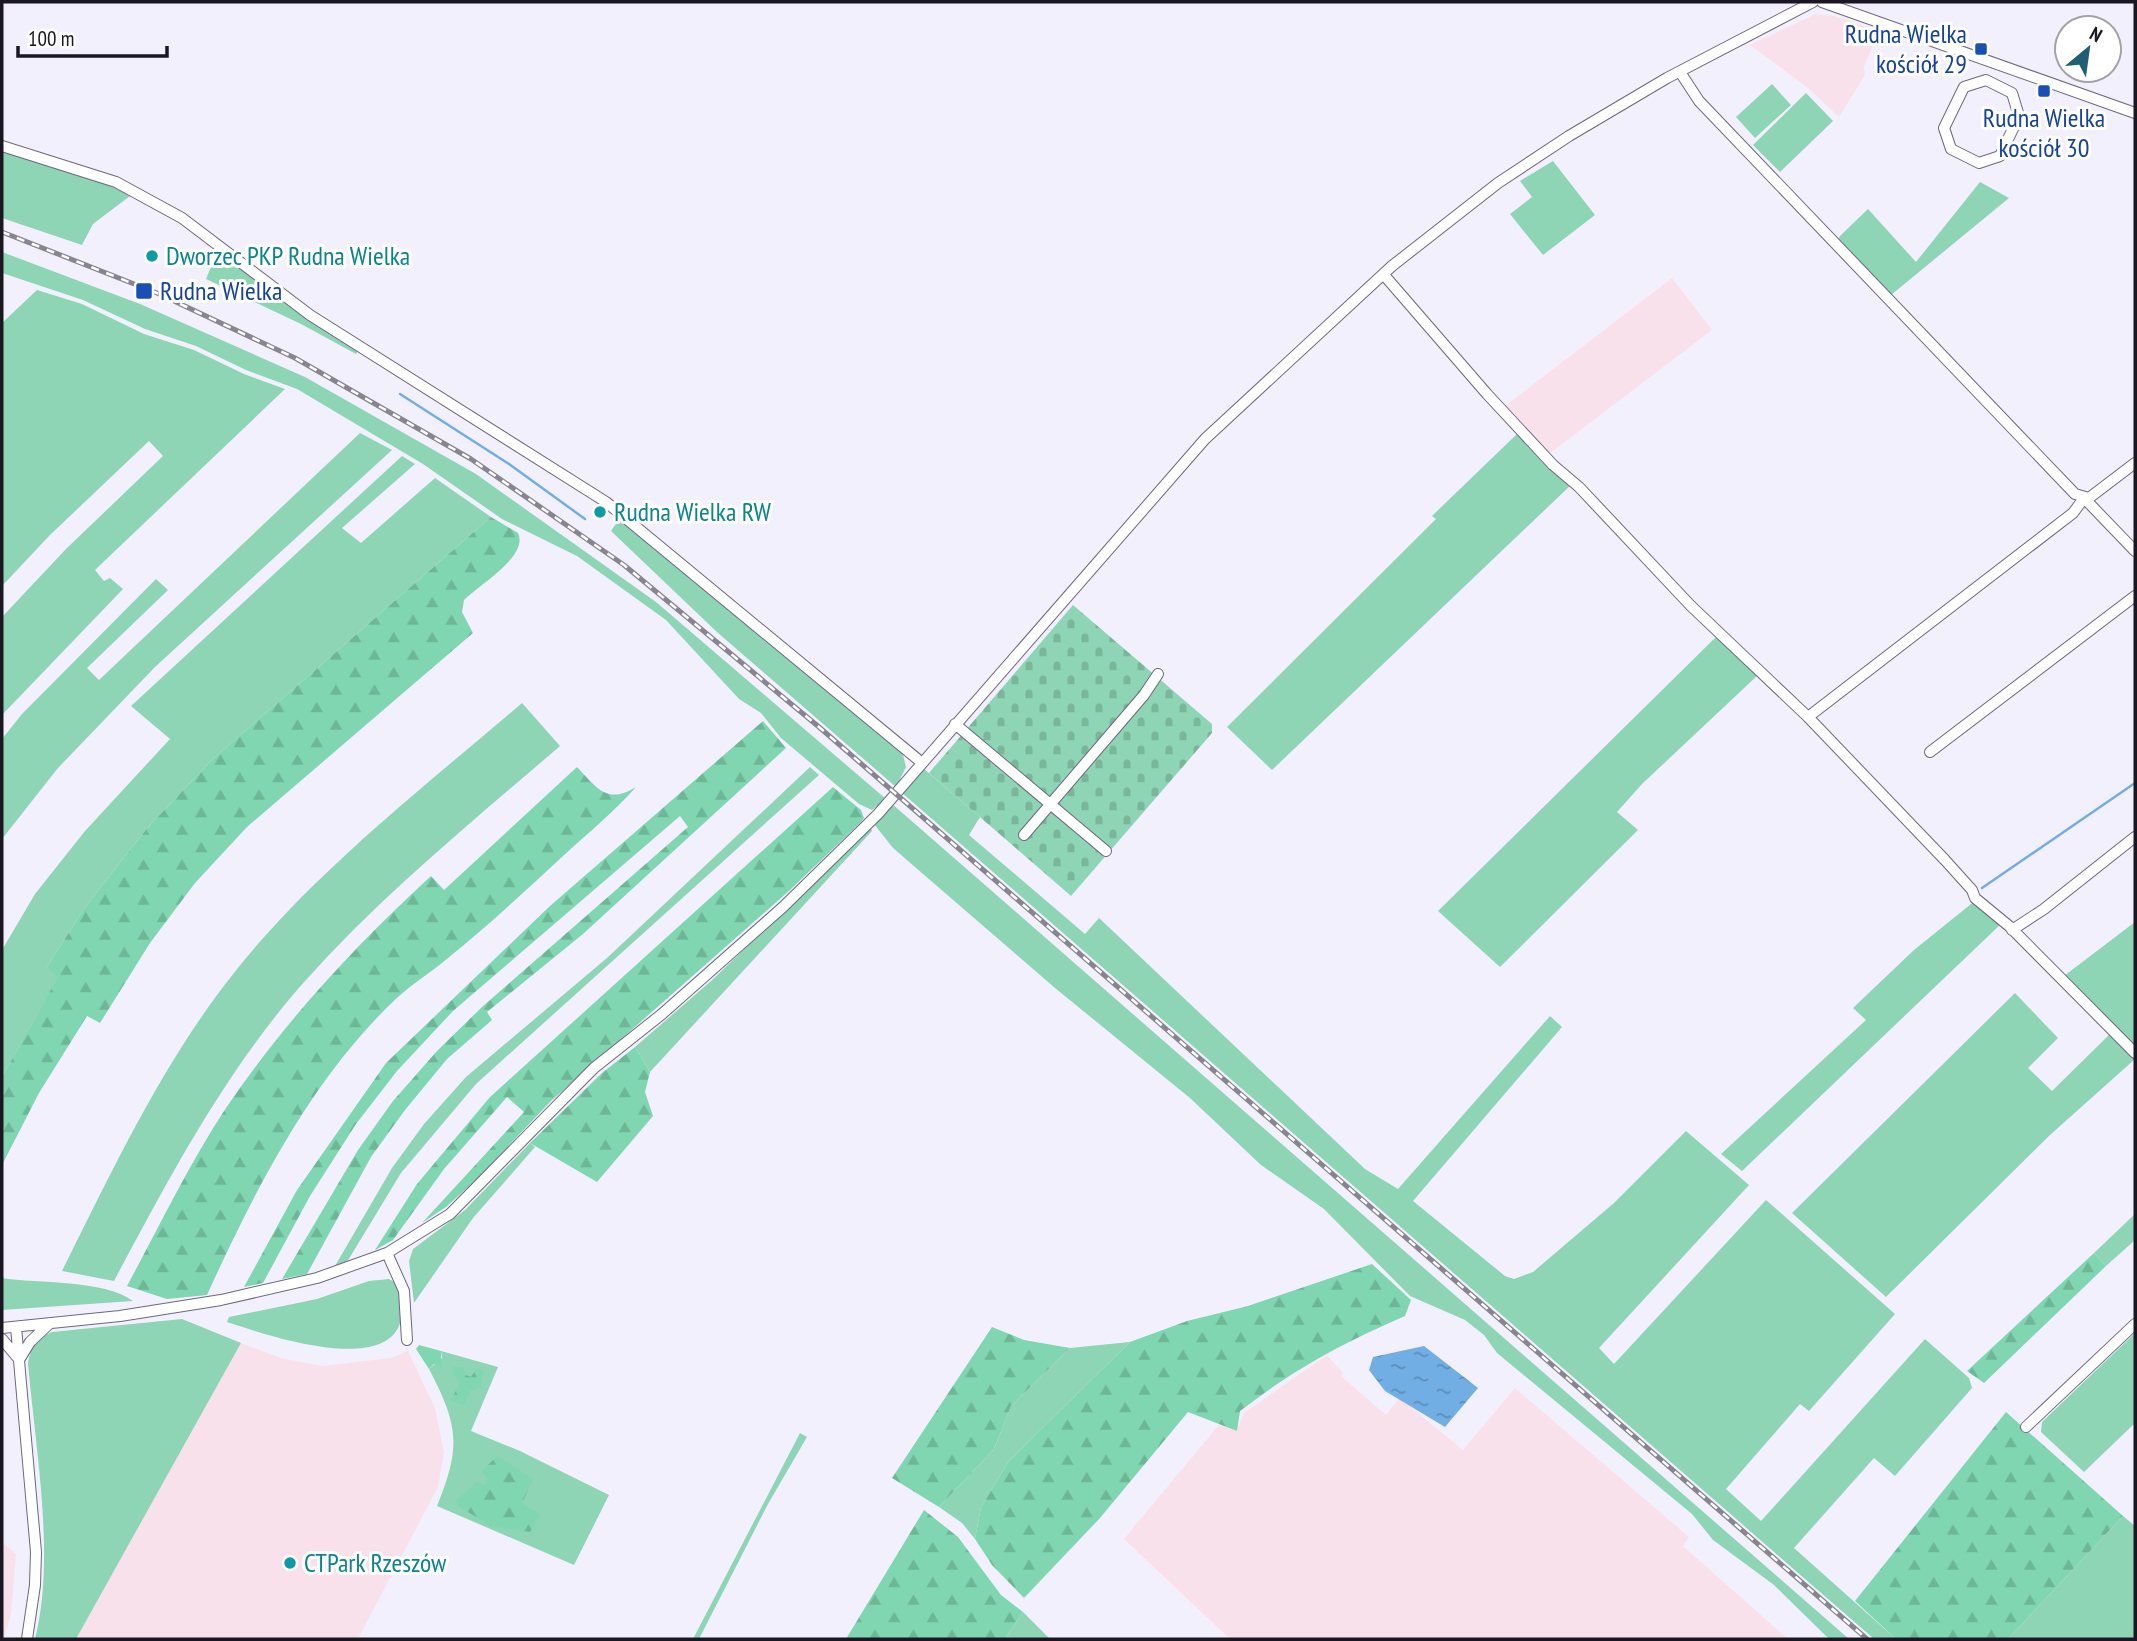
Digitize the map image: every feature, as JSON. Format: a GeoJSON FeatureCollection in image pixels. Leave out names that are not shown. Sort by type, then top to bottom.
{"type":"FeatureCollection","features":[{"type":"Feature","properties":{"kind":"street"},"geometry":{"type":"LineString","coordinates":[[2,1328],[120,1316],[221,1300],[317,1278],[387,1253],[450,1214],[594,1068],[662,1014],[783,907],[878,814],[1205,439],[1384,275],[1498,183],[1580,130],[1679,72],[1813,2]]}},
{"type":"Feature","properties":{"kind":"street"},"geometry":{"type":"LineString","coordinates":[[1822,2],[2135,113]]}},
{"type":"Feature","properties":{"kind":"street"},"geometry":{"type":"LineString","coordinates":[[1999,86],[2007,68]]}},
{"type":"Feature","properties":{"kind":"street"},"geometry":{"type":"LineString","coordinates":[[1679,72],[1691,93],[1832,243],[2075,494],[2084,498],[2135,551]]}},
{"type":"Feature","properties":{"kind":"street"},"geometry":{"type":"LineString","coordinates":[[1986,80],[1999,86],[2012,93],[2019,116],[2000,156],[1979,163],[1951,149],[1944,128],[1964,88],[1986,80]]}},
{"type":"Feature","properties":{"kind":"street"},"geometry":{"type":"LineString","coordinates":[[2,146],[116,182],[182,218],[310,315],[606,502],[921,762]]}},
{"type":"Feature","properties":{"kind":"street"},"geometry":{"type":"LineString","coordinates":[[1384,275],[1416,315],[1553,465],[1579,487],[1741,656],[1808,717],[1954,870],[1975,898],[2012,930],[2135,1053]]}},
{"type":"Feature","properties":{"kind":"street"},"geometry":{"type":"LineString","coordinates":[[1808,717],[2073,513],[2084,498],[2094,495],[2135,463]]}},
{"type":"Feature","properties":{"kind":"street"},"geometry":{"type":"LineString","coordinates":[[1930,752],[2135,596]]}},
{"type":"Feature","properties":{"kind":"street"},"geometry":{"type":"LineString","coordinates":[[1024,835],[1158,674]]}},
{"type":"Feature","properties":{"kind":"street"},"geometry":{"type":"LineString","coordinates":[[955,724],[1106,851]]}},
{"type":"Feature","properties":{"kind":"street"},"geometry":{"type":"LineString","coordinates":[[2012,930],[2135,837]]}},
{"type":"Feature","properties":{"kind":"street"},"geometry":{"type":"LineString","coordinates":[[387,1253],[401,1281],[407,1340]]}},
{"type":"Feature","properties":{"kind":"street"},"geometry":{"type":"LineString","coordinates":[[19,1360],[30,1342],[51,1324]]}},
{"type":"Feature","properties":{"kind":"street"},"geometry":{"type":"LineString","coordinates":[[2026,1427],[2135,1324]]}},
{"type":"Feature","properties":{"kind":"street"},"geometry":{"type":"LineString","coordinates":[[16,1326],[36,1552],[35,1585],[27,1639]]}},
{"type":"Feature","properties":{"kind":"street"},"geometry":{"type":"LineString","coordinates":[[2,1339],[14,1350],[19,1360]]}},
{"type":"Feature","properties":{"kind":"shaded area"},"geometry":{"type":"Polygon","coordinates":[[[1816,14],[1834,16],[1879,31],[1864,67],[1865,75],[1839,117],[1808,88],[1750,45],[1816,14]]]}},
{"type":"Feature","properties":{"kind":"shaded area"},"geometry":{"type":"Polygon","coordinates":[[[1672,278],[1712,330],[1549,454],[1505,406],[1672,278]]]}},
{"type":"Feature","properties":{"kind":"shaded area"},"geometry":{"type":"Polygon","coordinates":[[[241,1343],[281,1358],[322,1366],[391,1358],[408,1351],[435,1408],[444,1452],[438,1487],[358,1639],[76,1639],[241,1343]]]}},
{"type":"Feature","properties":{"kind":"shaded area"},"geometry":{"type":"Polygon","coordinates":[[[1327,1355],[1343,1373],[1341,1376],[1386,1415],[1400,1398],[1463,1450],[1515,1388],[1689,1537],[1683,1546],[1788,1639],[1230,1639],[1124,1539],[1219,1425],[1237,1430],[1244,1413],[1327,1355]]]}},
{"type":"Feature","properties":{"kind":"shaded area"},"geometry":{"type":"Polygon","coordinates":[[[2,1542],[16,1554],[11,1614],[4,1639],[2,1639],[2,1542]]]}},
{"type":"Feature","properties":{"kind":"green space"},"geometry":{"type":"Polygon","coordinates":[[[1772,84],[1791,105],[1755,138],[1736,117],[1772,84]]]}},
{"type":"Feature","properties":{"kind":"green space"},"geometry":{"type":"Polygon","coordinates":[[[1806,93],[1833,121],[1780,172],[1753,145],[1806,93]]]}},
{"type":"Feature","properties":{"kind":"green space"},"geometry":{"type":"Polygon","coordinates":[[[2,149],[106,181],[130,196],[93,224],[82,245],[2,218],[2,149]]]}},
{"type":"Feature","properties":{"kind":"green space"},"geometry":{"type":"Polygon","coordinates":[[[1553,161],[1595,215],[1543,255],[1510,214],[1532,197],[1520,181],[1553,161]]]}},
{"type":"Feature","properties":{"kind":"green space"},"geometry":{"type":"Polygon","coordinates":[[[1980,182],[2009,198],[1891,295],[1840,243],[1839,237],[1868,209],[1916,262],[1980,182]]]}},
{"type":"Feature","properties":{"kind":"green space"},"geometry":{"type":"Polygon","coordinates":[[[218,250],[358,351],[356,354],[301,324],[206,279],[218,250]]]}},
{"type":"Feature","properties":{"kind":"green space"},"geometry":{"type":"Polygon","coordinates":[[[2,252],[140,304],[305,377],[476,474],[656,602],[886,799],[872,810],[859,804],[781,738],[761,713],[739,699],[666,620],[577,556],[502,519],[423,464],[297,389],[246,370],[196,346],[145,329],[83,300],[2,273],[2,252]]]}},
{"type":"Feature","properties":{"kind":"green space"},"geometry":{"type":"Polygon","coordinates":[[[37,290],[82,304],[144,334],[194,350],[244,374],[285,389],[95,570],[104,581],[110,578],[123,589],[2,715],[2,617],[66,549],[163,456],[149,441],[50,535],[2,586],[2,323],[37,290]]]}},
{"type":"Feature","properties":{"kind":"green space"},"geometry":{"type":"Polygon","coordinates":[[[360,433],[392,450],[155,667],[58,768],[2,839],[2,739],[22,714],[156,579],[168,590],[87,668],[99,680],[360,433]]]}},
{"type":"Feature","properties":{"kind":"green space"},"geometry":{"type":"Polygon","coordinates":[[[1518,433],[1572,484],[1272,770],[1227,727],[1436,519],[1432,516],[1518,433]]]}},
{"type":"Feature","properties":{"kind":"green space"},"geometry":{"type":"Polygon","coordinates":[[[402,456],[415,464],[342,528],[361,543],[435,478],[491,517],[213,759],[148,827],[86,906],[46,968],[59,976],[2,1077],[2,950],[35,894],[85,831],[170,739],[131,706],[402,456]]]}},
{"type":"Feature","properties":{"kind":"green space"},"geometry":{"type":"Polygon","coordinates":[[[491,517],[518,533],[519,542],[510,560],[464,600],[462,612],[473,633],[247,827],[195,883],[150,943],[100,1023],[87,1016],[39,1093],[2,1165],[2,1077],[58,977],[46,968],[86,906],[148,827],[213,759],[491,517]]]}},
{"type":"Feature","properties":{"kind":"green space"},"geometry":{"type":"Polygon","coordinates":[[[620,518],[902,751],[906,767],[896,787],[718,633],[611,531],[620,518]]]}},
{"type":"Feature","properties":{"kind":"green space"},"geometry":{"type":"Polygon","coordinates":[[[1073,605],[1212,724],[1212,733],[1071,896],[929,773],[1073,605]]]}},
{"type":"Feature","properties":{"kind":"green space"},"geometry":{"type":"Polygon","coordinates":[[[1717,636],[1758,675],[1642,784],[1617,812],[1638,830],[1500,967],[1438,911],[1717,636]]]}},
{"type":"Feature","properties":{"kind":"green space"},"geometry":{"type":"Polygon","coordinates":[[[522,703],[560,746],[461,831],[365,919],[334,949],[276,1015],[201,1125],[114,1281],[62,1271],[160,1083],[230,978],[261,941],[331,868],[522,703]]]}},
{"type":"Feature","properties":{"kind":"green space"},"geometry":{"type":"Polygon","coordinates":[[[763,721],[786,748],[583,934],[487,1012],[492,1020],[447,1059],[371,1157],[307,1274],[282,1279],[358,1150],[393,1101],[437,1051],[482,1007],[688,827],[680,816],[453,1011],[397,1071],[356,1124],[310,1196],[263,1283],[244,1287],[297,1190],[386,1063],[550,906],[763,721]]]}},
{"type":"Feature","properties":{"kind":"green space"},"geometry":{"type":"Polygon","coordinates":[[[577,767],[603,792],[617,794],[636,787],[506,908],[404,992],[367,1028],[312,1099],[288,1137],[245,1215],[207,1295],[167,1299],[127,1286],[212,1129],[296,1015],[375,930],[431,876],[444,890],[577,767]]]}},
{"type":"Feature","properties":{"kind":"green space"},"geometry":{"type":"Polygon","coordinates":[[[810,767],[819,775],[476,1084],[401,1173],[347,1262],[335,1266],[392,1168],[424,1124],[466,1077],[607,958],[810,767]]]}},
{"type":"Feature","properties":{"kind":"green space"},"geometry":{"type":"Polygon","coordinates":[[[923,768],[980,817],[969,835],[1085,934],[1099,918],[1365,1169],[1398,1189],[1550,1016],[1562,1027],[1413,1201],[1505,1276],[1514,1279],[1533,1272],[1614,1203],[1686,1131],[1749,1185],[1599,1348],[1614,1364],[1766,1200],[1895,1314],[1809,1411],[1800,1404],[1726,1489],[1761,1521],[1925,1339],[1969,1378],[1972,1388],[1895,1476],[1874,1458],[1794,1548],[1896,1639],[1874,1639],[901,792],[923,768]]]}},
{"type":"Feature","properties":{"kind":"green space"},"geometry":{"type":"Polygon","coordinates":[[[833,787],[861,810],[864,818],[861,822],[790,890],[551,1101],[477,1179],[446,1207],[422,1223],[524,1112],[507,1097],[444,1169],[393,1240],[375,1250],[417,1184],[490,1097],[833,787]]]}},
{"type":"Feature","properties":{"kind":"green space"},"geometry":{"type":"Polygon","coordinates":[[[891,803],[1849,1639],[1830,1639],[1826,1636],[1774,1585],[1713,1540],[1692,1514],[1497,1353],[1484,1335],[1465,1320],[1410,1296],[1324,1209],[1261,1165],[1190,1098],[1055,988],[893,848],[874,824],[891,803]]]}},
{"type":"Feature","properties":{"kind":"green space"},"geometry":{"type":"Polygon","coordinates":[[[871,828],[872,831],[650,1072],[635,1047],[711,981],[871,828]]]}},
{"type":"Feature","properties":{"kind":"green space"},"geometry":{"type":"Polygon","coordinates":[[[1976,900],[2002,923],[1742,1171],[1721,1154],[1866,1020],[1853,1008],[1914,950],[1976,900]]]}},
{"type":"Feature","properties":{"kind":"green space"},"geometry":{"type":"Polygon","coordinates":[[[2135,922],[2135,1048],[2064,976],[2135,922]]]}},
{"type":"Feature","properties":{"kind":"green space"},"geometry":{"type":"Polygon","coordinates":[[[2015,993],[2058,1038],[2028,1068],[2052,1091],[2111,1033],[2135,1059],[2050,1135],[1886,1297],[1792,1213],[2015,993]]]}},
{"type":"Feature","properties":{"kind":"green space"},"geometry":{"type":"Polygon","coordinates":[[[635,1047],[650,1072],[645,1092],[653,1116],[597,1182],[530,1143],[602,1073],[635,1047]]]}},
{"type":"Feature","properties":{"kind":"green space"},"geometry":{"type":"Polygon","coordinates":[[[530,1143],[535,1147],[473,1218],[414,1303],[409,1261],[413,1249],[465,1210],[530,1143]]]}},
{"type":"Feature","properties":{"kind":"green space"},"geometry":{"type":"Polygon","coordinates":[[[2135,1214],[2135,1240],[2106,1266],[2094,1253],[2135,1214]]]}},
{"type":"Feature","properties":{"kind":"green space"},"geometry":{"type":"Polygon","coordinates":[[[2094,1253],[2106,1266],[1984,1383],[1967,1371],[2094,1253]]]}},
{"type":"Feature","properties":{"kind":"green space"},"geometry":{"type":"Polygon","coordinates":[[[1372,1264],[1411,1300],[1405,1316],[1339,1347],[1280,1382],[1240,1411],[1237,1431],[1188,1412],[1100,1518],[1024,1598],[992,1565],[975,1539],[981,1507],[1009,1461],[1130,1342],[1187,1321],[1248,1306],[1372,1264]]]}},
{"type":"Feature","properties":{"kind":"green space"},"geometry":{"type":"Polygon","coordinates":[[[2,1278],[88,1286],[120,1294],[133,1301],[2,1310],[2,1278]]]}},
{"type":"Feature","properties":{"kind":"green space"},"geometry":{"type":"Polygon","coordinates":[[[389,1279],[398,1284],[401,1311],[399,1326],[387,1340],[368,1347],[344,1349],[318,1346],[227,1322],[229,1317],[317,1299],[369,1281],[389,1279]]]}},
{"type":"Feature","properties":{"kind":"green space"},"geometry":{"type":"Polygon","coordinates":[[[182,1319],[241,1343],[76,1639],[35,1639],[41,1607],[44,1538],[28,1363],[33,1348],[38,1340],[52,1332],[182,1319]]]}},
{"type":"Feature","properties":{"kind":"green space"},"geometry":{"type":"Polygon","coordinates":[[[992,1327],[1024,1340],[1070,1348],[1011,1406],[994,1449],[939,1507],[892,1478],[992,1327]]]}},
{"type":"Feature","properties":{"kind":"green space"},"geometry":{"type":"Polygon","coordinates":[[[2135,1333],[2135,1423],[2084,1472],[2041,1432],[2042,1422],[2135,1333]]]}},
{"type":"Feature","properties":{"kind":"green space"},"geometry":{"type":"Polygon","coordinates":[[[1130,1342],[1009,1461],[981,1507],[975,1539],[962,1523],[939,1507],[994,1449],[1011,1406],[1070,1348],[1130,1342]]]}},
{"type":"Feature","properties":{"kind":"green space"},"geometry":{"type":"Polygon","coordinates":[[[419,1345],[441,1351],[441,1366],[434,1364],[429,1369],[416,1349],[419,1345]]]}},
{"type":"Feature","properties":{"kind":"green space"},"geometry":{"type":"Polygon","coordinates":[[[441,1351],[498,1367],[471,1431],[520,1451],[609,1495],[574,1565],[437,1506],[453,1452],[451,1422],[429,1369],[442,1358],[441,1351]]]}},
{"type":"Feature","properties":{"kind":"green space"},"geometry":{"type":"Polygon","coordinates":[[[453,1367],[463,1367],[466,1375],[471,1377],[476,1369],[483,1370],[481,1387],[470,1391],[464,1405],[451,1400],[460,1383],[454,1375],[453,1367]]]}},
{"type":"Feature","properties":{"kind":"green space"},"geometry":{"type":"Polygon","coordinates":[[[2006,1412],[2123,1516],[2008,1639],[1896,1639],[1855,1601],[2006,1412]]]}},
{"type":"Feature","properties":{"kind":"green space"},"geometry":{"type":"Polygon","coordinates":[[[800,1433],[807,1437],[768,1504],[699,1639],[693,1639],[800,1433]]]}},
{"type":"Feature","properties":{"kind":"green space"},"geometry":{"type":"Polygon","coordinates":[[[497,1456],[533,1479],[522,1503],[540,1514],[530,1532],[491,1526],[458,1506],[456,1501],[477,1482],[485,1485],[488,1480],[482,1471],[497,1456]]]}},
{"type":"Feature","properties":{"kind":"green space"},"geometry":{"type":"Polygon","coordinates":[[[924,1510],[958,1537],[1001,1595],[1023,1612],[1005,1639],[846,1639],[924,1510]]]}},
{"type":"Feature","properties":{"kind":"green space"},"geometry":{"type":"Polygon","coordinates":[[[2123,1516],[2135,1526],[2135,1639],[2008,1639],[2123,1516]]]}},
{"type":"Feature","properties":{"kind":"green space"},"geometry":{"type":"Polygon","coordinates":[[[1023,1612],[1050,1639],[1005,1639],[1023,1612]]]}},
{"type":"Feature","properties":{"kind":"water"},"geometry":{"type":"Polygon","coordinates":[[[1424,1346],[1478,1388],[1445,1427],[1385,1391],[1369,1370],[1373,1357],[1424,1346]]]}},
{"type":"Feature","properties":{"kind":"waterway"},"geometry":{"type":"LineString","coordinates":[[400,394],[509,464],[585,519]]}},
{"type":"Feature","properties":{"kind":"waterway"},"geometry":{"type":"LineString","coordinates":[[1982,888],[2135,783]]}},
{"type":"Feature","properties":{"kind":"railway"},"geometry":{"type":"LineString","coordinates":[[2,232],[157,293],[295,358],[471,459],[624,565],[819,727],[1867,1639]]}},
{"type":"Feature","properties":{"kind":"place","name":"Rudna Wielka kościół 29"},"geometry":{"type":"Point","coordinates":[1981,49]}},
{"type":"Feature","properties":{"kind":"place","name":"Rudna Wielka kościół 30"},"geometry":{"type":"Point","coordinates":[2044,91]}},
{"type":"Feature","properties":{"kind":"place","name":"Dworzec PKP Rudna Wielka"},"geometry":{"type":"Point","coordinates":[152,256]}},
{"type":"Feature","properties":{"kind":"place","name":"Rudna Wielka"},"geometry":{"type":"Point","coordinates":[144,291]}},
{"type":"Feature","properties":{"kind":"place","name":"Rudna Wielka RW"},"geometry":{"type":"Point","coordinates":[600,512]}},
{"type":"Feature","properties":{"kind":"place","name":"CTPark Rzeszów"},"geometry":{"type":"Point","coordinates":[290,1563]}}]}
